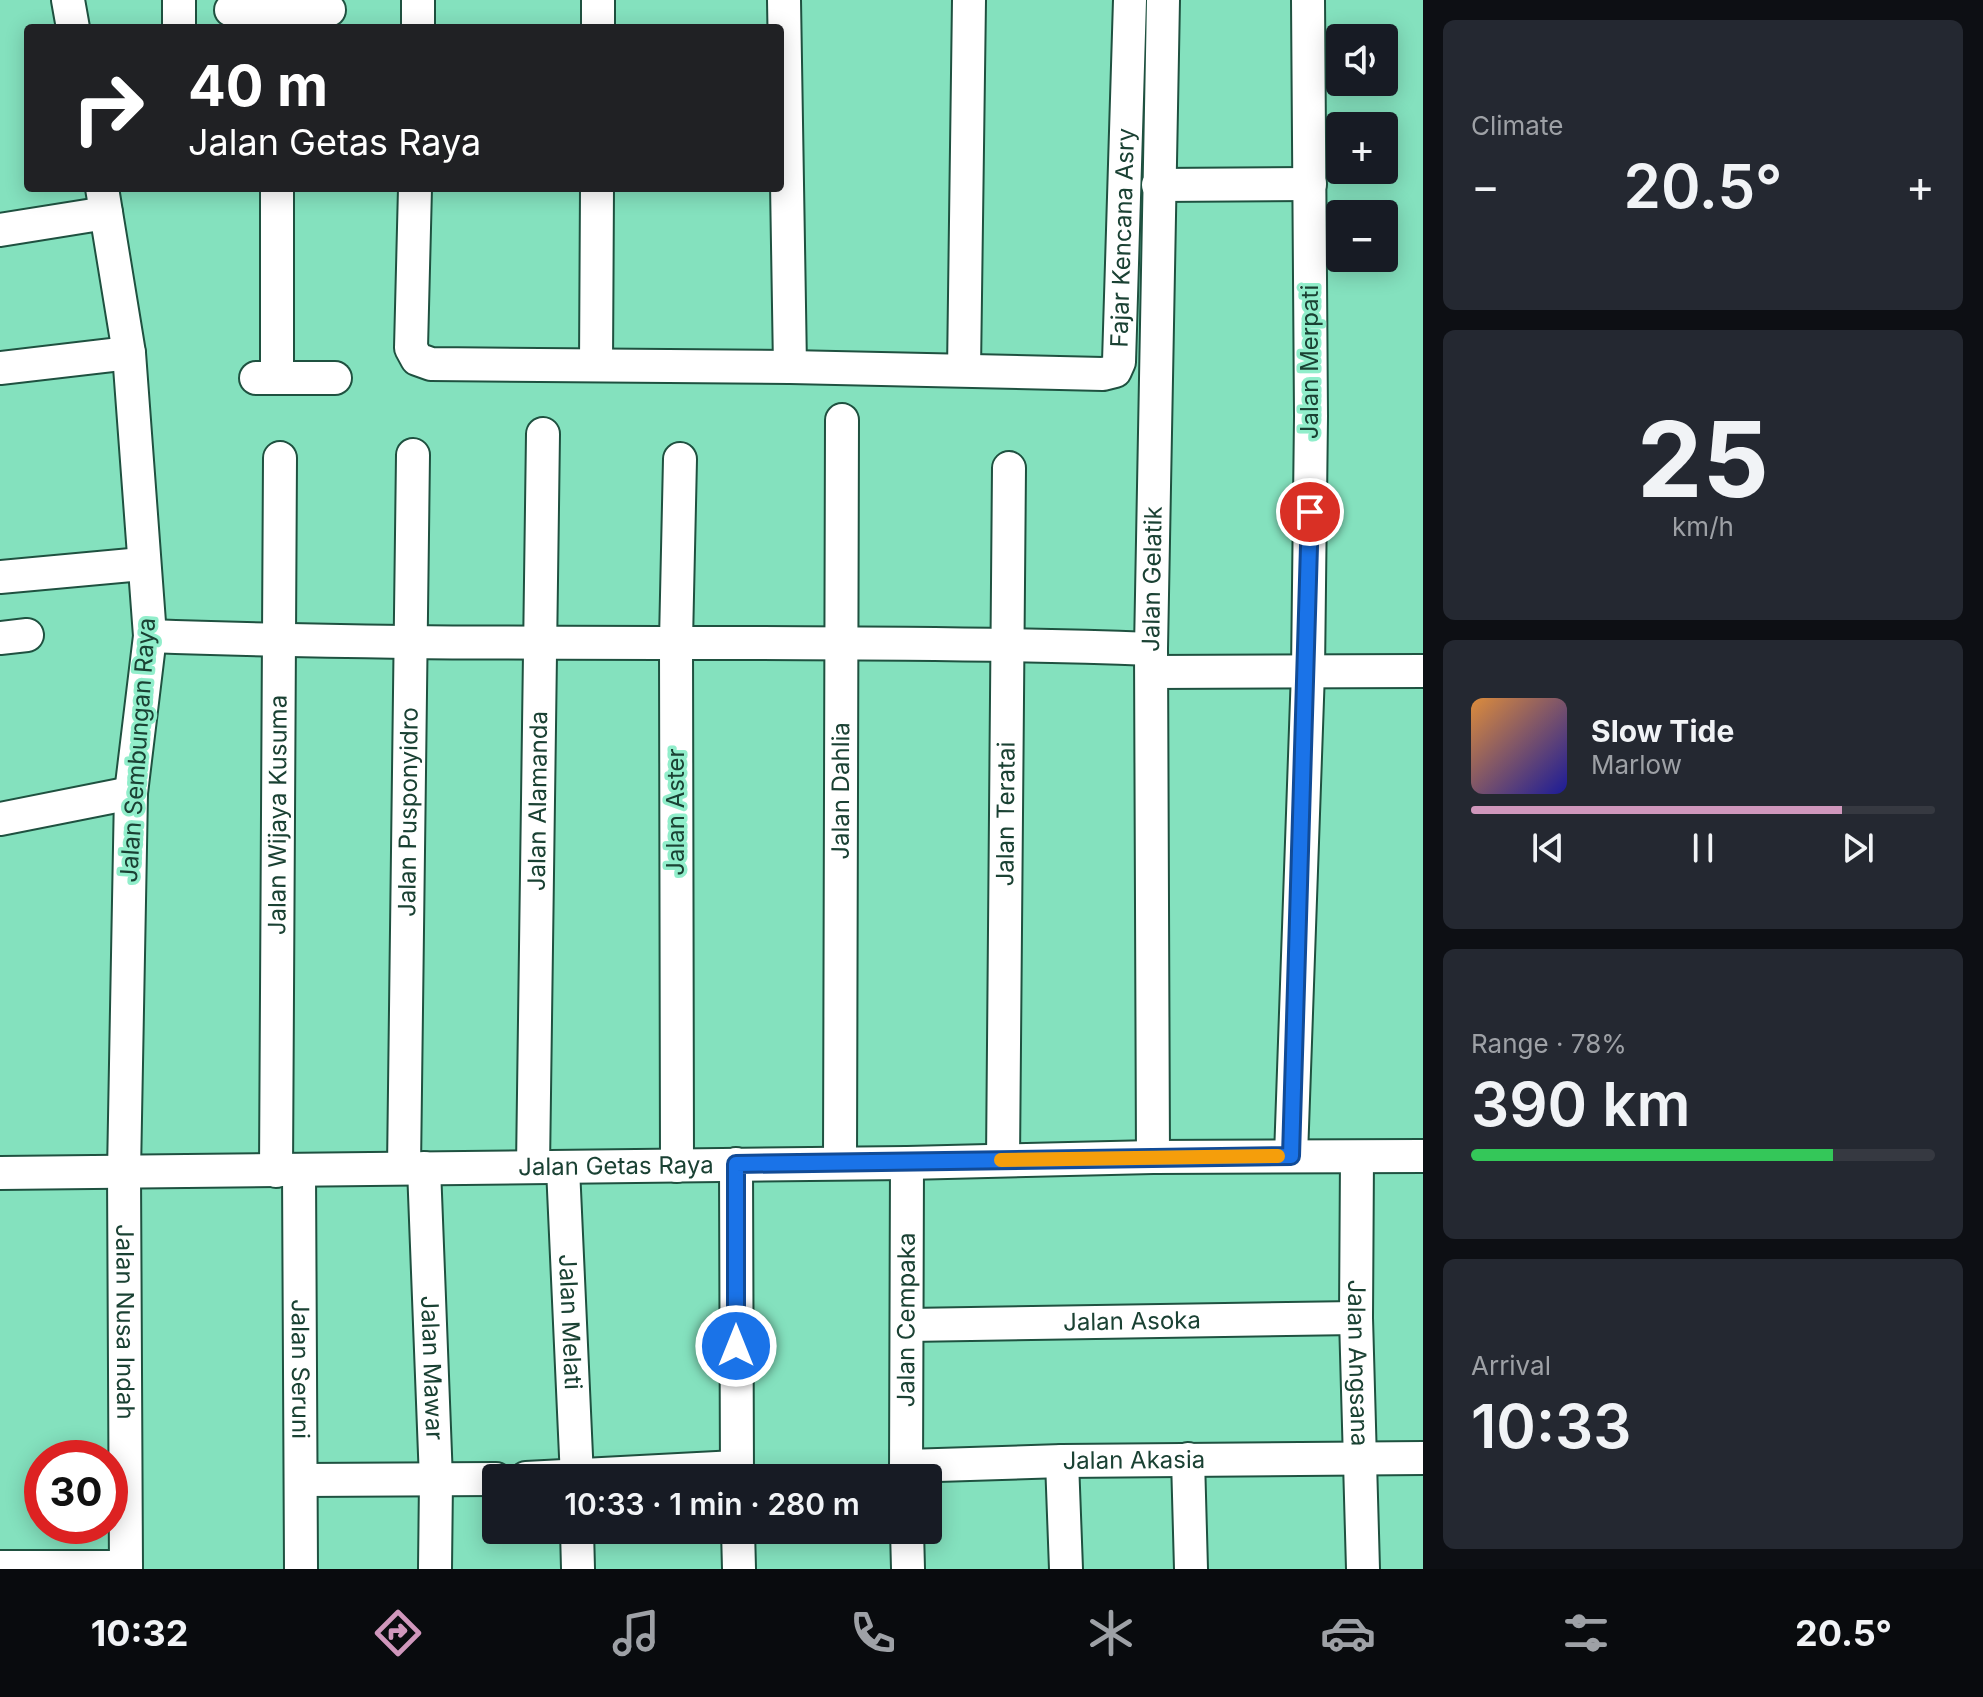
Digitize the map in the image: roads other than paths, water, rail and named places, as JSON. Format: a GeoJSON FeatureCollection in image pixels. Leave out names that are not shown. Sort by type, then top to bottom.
{"type":"FeatureCollection","features":[{"type":"Feature","properties":{"kind":"street"},"geometry":{"type":"LineString","coordinates":[[68,0],[72,24]]}},
{"type":"Feature","properties":{"kind":"street"},"geometry":{"type":"LineString","coordinates":[[179,0],[179,24]]}},
{"type":"Feature","properties":{"kind":"street"},"geometry":{"type":"LineString","coordinates":[[418,0],[418,24]]}},
{"type":"Feature","properties":{"kind":"street"},"geometry":{"type":"LineString","coordinates":[[598,0],[598,24]]}},
{"type":"Feature","properties":{"kind":"street"},"geometry":{"type":"LineString","coordinates":[[784,0],[790,367]]}},
{"type":"Feature","properties":{"kind":"street"},"geometry":{"type":"LineString","coordinates":[[964,370],[969,0]]}},
{"type":"Feature","properties":{"kind":"street","name":"Fajar Kencana Asry"},"geometry":{"type":"LineString","coordinates":[[415,192],[411,348],[417,359],[431,364],[790,367],[1092,374],[1115,371],[1119,362],[1130,0]]}},
{"type":"Feature","properties":{"kind":"street","name":"Jalan Gelatik"},"geometry":{"type":"LineString","coordinates":[[1153,1157],[1152,660],[1163,0]]}},
{"type":"Feature","properties":{"kind":"street","name":"Jalan Merpati"},"geometry":{"type":"LineString","coordinates":[[1291,1156],[1308,671],[1308,0]]}},
{"type":"Feature","properties":{"kind":"street"},"geometry":{"type":"LineString","coordinates":[[231,10],[276,13],[329,10]]}},
{"type":"Feature","properties":{"kind":"street"},"geometry":{"type":"LineString","coordinates":[[1158,185],[1310,184]]}},
{"type":"Feature","properties":{"kind":"street"},"geometry":{"type":"LineString","coordinates":[[277,192],[267,378],[335,378]]}},
{"type":"Feature","properties":{"kind":"street"},"geometry":{"type":"LineString","coordinates":[[596,365],[597,192]]}},
{"type":"Feature","properties":{"kind":"street"},"geometry":{"type":"LineString","coordinates":[[0,230],[104,200]]}},
{"type":"Feature","properties":{"kind":"street","name":"Jalan Sembungan Raya"},"geometry":{"type":"LineString","coordinates":[[104,200],[129,353],[142,564],[150,636],[131,793],[124,1172]]}},
{"type":"Feature","properties":{"kind":"street"},"geometry":{"type":"LineString","coordinates":[[0,368],[129,353]]}},
{"type":"Feature","properties":{"kind":"street","name":"Jalan Dahlia"},"geometry":{"type":"LineString","coordinates":[[840,1163],[842,420]]}},
{"type":"Feature","properties":{"kind":"street","name":"Jalan Alamanda"},"geometry":{"type":"LineString","coordinates":[[543,434],[541,644],[548,1167]]}},
{"type":"Feature","properties":{"kind":"street","name":"Jalan Pusponyidro"},"geometry":{"type":"LineString","coordinates":[[413,455],[410,645],[414,1168]]}},
{"type":"Feature","properties":{"kind":"street","name":"Jalan Wijaya Kusuma"},"geometry":{"type":"LineString","coordinates":[[280,458],[279,641],[287,1171]]}},
{"type":"Feature","properties":{"kind":"street","name":"Jalan Aster"},"geometry":{"type":"LineString","coordinates":[[677,1166],[676,641],[680,459]]}},
{"type":"Feature","properties":{"kind":"street","name":"Jalan Teratai"},"geometry":{"type":"LineString","coordinates":[[1003,1160],[1009,468]]}},
{"type":"Feature","properties":{"kind":"street"},"geometry":{"type":"LineString","coordinates":[[0,577],[142,564]]}},
{"type":"Feature","properties":{"kind":"street"},"geometry":{"type":"LineString","coordinates":[[150,636],[410,645],[676,641],[1009,644],[1152,660],[1308,671],[1423,671]]}},
{"type":"Feature","properties":{"kind":"street"},"geometry":{"type":"LineString","coordinates":[[0,819],[131,793]]}},
{"type":"Feature","properties":{"kind":"street","name":"Jalan Getas Raya"},"geometry":{"type":"LineString","coordinates":[[0,1173],[1423,1156]]}},
{"type":"Feature","properties":{"kind":"street","name":"Jalan Angsana"},"geometry":{"type":"LineString","coordinates":[[1357,1157],[1356,1318],[1363,1569]]}},
{"type":"Feature","properties":{"kind":"street","name":"Jalan Cempaka"},"geometry":{"type":"LineString","coordinates":[[906,1464],[907,1163]]}},
{"type":"Feature","properties":{"kind":"street"},"geometry":{"type":"LineString","coordinates":[[736,1164],[736,1464]]}},
{"type":"Feature","properties":{"kind":"street","name":"Jalan Melati"},"geometry":{"type":"LineString","coordinates":[[548,1167],[576,1464]]}},
{"type":"Feature","properties":{"kind":"street","name":"Jalan Mawar"},"geometry":{"type":"LineString","coordinates":[[414,1168],[436,1480],[435,1569]]}},
{"type":"Feature","properties":{"kind":"street","name":"Jalan Seruni"},"geometry":{"type":"LineString","coordinates":[[287,1171],[301,1480],[301,1569]]}},
{"type":"Feature","properties":{"kind":"street","name":"Jalan Nusa Indah"},"geometry":{"type":"LineString","coordinates":[[124,1172],[126,1568]]}},
{"type":"Feature","properties":{"kind":"street","name":"Jalan Asoka"},"geometry":{"type":"LineString","coordinates":[[908,1325],[1356,1318]]}},
{"type":"Feature","properties":{"kind":"street","name":"Jalan Akasia"},"geometry":{"type":"LineString","coordinates":[[942,1469],[1062,1461],[1423,1458]]}},
{"type":"Feature","properties":{"kind":"street"},"geometry":{"type":"LineString","coordinates":[[1188,1459],[1191,1569]]}},
{"type":"Feature","properties":{"kind":"street"},"geometry":{"type":"LineString","coordinates":[[1062,1461],[1066,1569]]}},
{"type":"Feature","properties":{"kind":"street"},"geometry":{"type":"LineString","coordinates":[[301,1480],[482,1479]]}},
{"type":"Feature","properties":{"kind":"street"},"geometry":{"type":"LineString","coordinates":[[577,1544],[578,1569]]}},
{"type":"Feature","properties":{"kind":"street"},"geometry":{"type":"LineString","coordinates":[[738,1544],[739,1569]]}},
{"type":"Feature","properties":{"kind":"street"},"geometry":{"type":"LineString","coordinates":[[907,1544],[908,1569]]}},
{"type":"Feature","properties":{"kind":"street"},"geometry":{"type":"LineString","coordinates":[[0,1567],[126,1568]]}}]}
